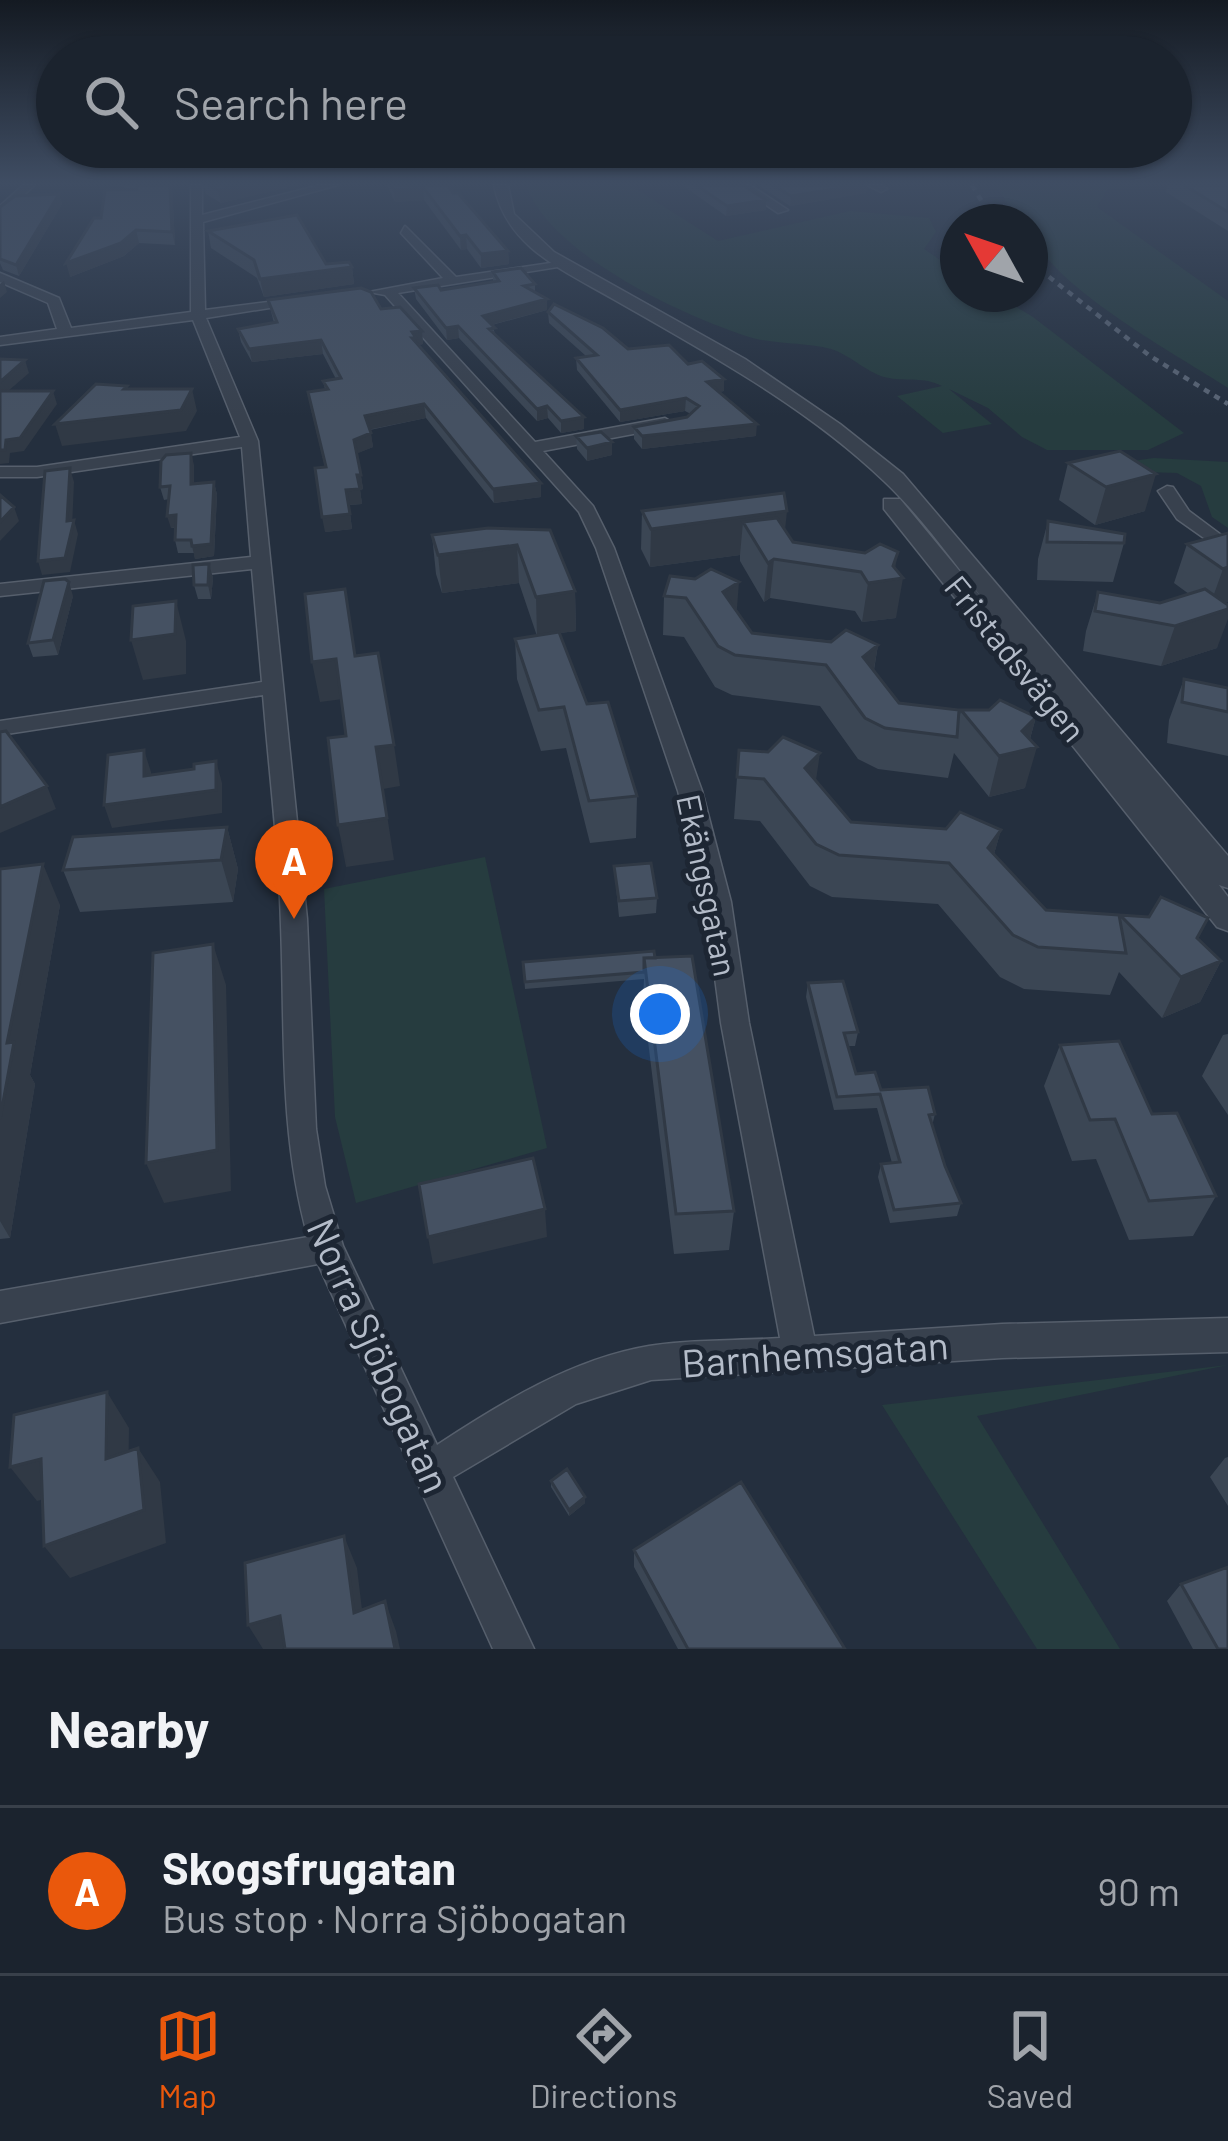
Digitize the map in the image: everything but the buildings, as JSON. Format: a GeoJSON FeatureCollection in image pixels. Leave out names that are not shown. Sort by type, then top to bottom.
{"type":"FeatureCollection","features":[{"type":"Feature","properties":{"kind":"street","name":"Norra Sjöbogatan"},"geometry":{"type":"LineString","coordinates":[[197,262],[198,315],[250,441],[294,920],[301,1129],[309,1186],[327,1248],[514,1649]]}},
{"type":"Feature","properties":{"kind":"street"},"geometry":{"type":"LineString","coordinates":[[436,262],[453,280],[564,266]]}},
{"type":"Feature","properties":{"kind":"street","name":"Fristadsvägen"},"geometry":{"type":"LineString","coordinates":[[559,262],[738,363],[895,479],[1228,877]]}},
{"type":"Feature","properties":{"kind":"street"},"geometry":{"type":"LineString","coordinates":[[0,277],[54,302],[65,331]]}},
{"type":"Feature","properties":{"kind":"street","name":"Ekängsgatan"},"geometry":{"type":"LineString","coordinates":[[453,280],[376,292],[531,448],[587,510],[596,529],[690,790],[718,902],[735,1023],[800,1353]]}},
{"type":"Feature","properties":{"kind":"street"},"geometry":{"type":"LineString","coordinates":[[0,341],[317,299]]}},
{"type":"Feature","properties":{"kind":"street","name":"Fristadsvägen"},"geometry":{"type":"LineString","coordinates":[[796,404],[894,506],[1228,919]]}},
{"type":"Feature","properties":{"kind":"street"},"geometry":{"type":"LineString","coordinates":[[531,448],[686,420]]}},
{"type":"Feature","properties":{"kind":"street"},"geometry":{"type":"LineString","coordinates":[[0,472],[37,472],[250,441]]}},
{"type":"Feature","properties":{"kind":"street"},"geometry":{"type":"LineString","coordinates":[[1167,491],[1183,515],[1228,549]]}},
{"type":"Feature","properties":{"kind":"street"},"geometry":{"type":"LineString","coordinates":[[0,590],[262,562]]}},
{"type":"Feature","properties":{"kind":"street"},"geometry":{"type":"LineString","coordinates":[[0,728],[199,702],[273,687]]}},
{"type":"Feature","properties":{"kind":"street"},"geometry":{"type":"LineString","coordinates":[[0,1307],[327,1248]]}},
{"type":"Feature","properties":{"kind":"street","name":"Barnhemsgatan"},"geometry":{"type":"LineString","coordinates":[[430,1471],[480,1438],[611,1370],[1002,1341],[1228,1335]]}},
{"type":"Feature","properties":{"kind":"green space"},"geometry":{"type":"Polygon","coordinates":[[[596,262],[940,262],[940,312],[1025,312],[1184,433],[1148,450],[1047,450],[1022,437],[988,408],[949,389],[992,424],[943,433],[897,396],[942,386],[882,376],[831,349],[749,337],[656,298],[596,262]]]}},
{"type":"Feature","properties":{"kind":"green space"},"geometry":{"type":"Polygon","coordinates":[[[1052,262],[1174,262],[1228,301],[1228,388],[1146,337],[1081,290],[1052,262]]]}},
{"type":"Feature","properties":{"kind":"green space"},"geometry":{"type":"Polygon","coordinates":[[[1132,461],[1228,462],[1228,528],[1212,517],[1201,486],[1177,473],[1143,472],[1132,461]]]}},
{"type":"Feature","properties":{"kind":"green space"},"geometry":{"type":"Polygon","coordinates":[[[485,857],[547,1148],[356,1203],[335,1117],[324,889],[485,857]]]}},
{"type":"Feature","properties":{"kind":"green space"},"geometry":{"type":"Polygon","coordinates":[[[1228,1365],[977,1416],[1120,1649],[1037,1649],[882,1405],[1228,1365]]]}},
{"type":"Feature","properties":{"kind":"railway"},"geometry":{"type":"LineString","coordinates":[[1048,276],[1150,356],[1228,404]]}},
{"type":"Feature","properties":{"kind":"place","name":"Skogsfrugatan"},"geometry":{"type":"Point","coordinates":[294,919]}}]}
